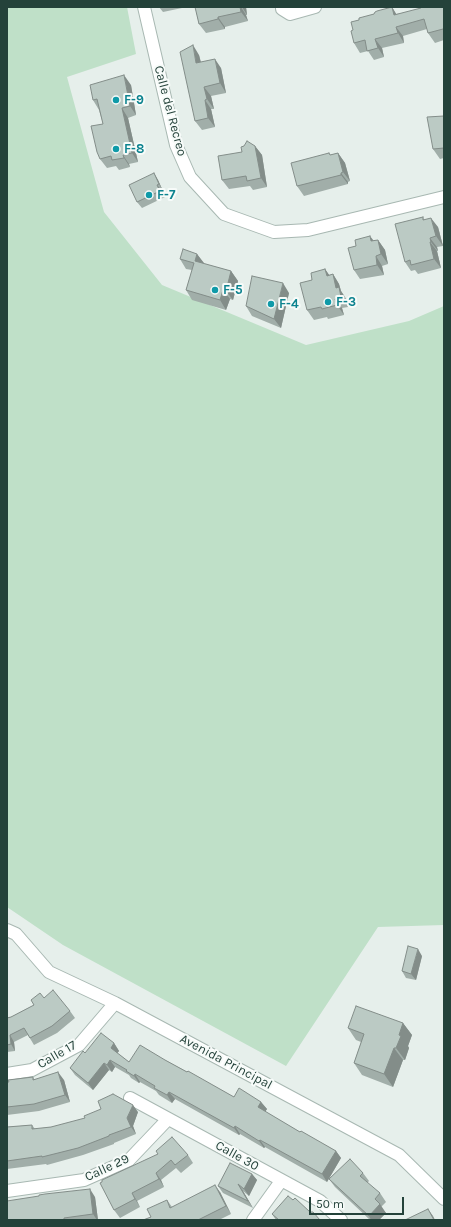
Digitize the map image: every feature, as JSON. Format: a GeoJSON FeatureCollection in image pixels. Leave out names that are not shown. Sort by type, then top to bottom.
{"type":"FeatureCollection","features":[{"type":"Feature","properties":{"kind":"street","name":"Calle del Recreo"},"geometry":{"type":"LineString","coordinates":[[144,7],[176,145],[190,177],[224,214],[274,232],[308,230],[444,197]]}},
{"type":"Feature","properties":{"kind":"street"},"geometry":{"type":"LineString","coordinates":[[286,10],[315,7]]}},
{"type":"Feature","properties":{"kind":"street","name":"Avenida Principal"},"geometry":{"type":"LineString","coordinates":[[7,930],[16,934],[49,972],[114,1003],[399,1155],[444,1199]]}},
{"type":"Feature","properties":{"kind":"street","name":"Calle 17"},"geometry":{"type":"LineString","coordinates":[[7,1074],[32,1070],[79,1045],[114,1003]]}},
{"type":"Feature","properties":{"kind":"street","name":"Calle 30"},"geometry":{"type":"LineString","coordinates":[[130,1098],[320,1201],[341,1220]]}},
{"type":"Feature","properties":{"kind":"street","name":"Calle 29"},"geometry":{"type":"LineString","coordinates":[[7,1191],[84,1180],[129,1160],[168,1119]]}},
{"type":"Feature","properties":{"kind":"street"},"geometry":{"type":"LineString","coordinates":[[253,1220],[281,1181]]}},
{"type":"Feature","properties":{"kind":"green space"},"geometry":{"type":"Polygon","coordinates":[[[7,7],[127,7],[136,54],[67,77],[104,212],[162,285],[306,345],[409,321],[444,306],[444,925],[378,927],[286,1066],[63,945],[7,907],[7,7]]]}},
{"type":"Feature","properties":{"kind":"building"},"geometry":{"type":"Polygon","coordinates":[[[195,7],[240,7],[241,12],[218,17],[218,19],[199,24],[195,7]]]}},
{"type":"Feature","properties":{"kind":"building"},"geometry":{"type":"Polygon","coordinates":[[[392,7],[394,15],[421,7],[444,7],[444,30],[428,33],[424,19],[396,27],[398,33],[375,39],[378,48],[367,51],[365,40],[354,43],[351,31],[353,30],[351,22],[374,14],[377,11],[392,7]]]}},
{"type":"Feature","properties":{"kind":"building"},"geometry":{"type":"Polygon","coordinates":[[[193,45],[196,63],[215,59],[220,83],[204,87],[207,99],[205,100],[208,118],[195,121],[180,52],[193,45]]]}},
{"type":"Feature","properties":{"kind":"building"},"geometry":{"type":"Polygon","coordinates":[[[124,75],[130,106],[122,108],[132,153],[123,155],[124,158],[112,160],[111,156],[100,159],[91,126],[103,124],[97,99],[93,100],[90,85],[124,75]]]}},
{"type":"Feature","properties":{"kind":"building"},"geometry":{"type":"Polygon","coordinates":[[[444,116],[444,148],[433,149],[427,117],[444,116]]]}},
{"type":"Feature","properties":{"kind":"building"},"geometry":{"type":"Polygon","coordinates":[[[247,141],[255,146],[261,178],[247,181],[246,176],[222,180],[218,156],[242,152],[241,147],[244,146],[247,141]]]}},
{"type":"Feature","properties":{"kind":"building"},"geometry":{"type":"Polygon","coordinates":[[[329,153],[330,155],[338,153],[343,172],[341,175],[297,186],[291,163],[329,153]]]}},
{"type":"Feature","properties":{"kind":"building"},"geometry":{"type":"Polygon","coordinates":[[[154,173],[159,184],[157,185],[160,191],[137,202],[129,185],[154,173]]]}},
{"type":"Feature","properties":{"kind":"building"},"geometry":{"type":"Polygon","coordinates":[[[423,217],[423,220],[431,218],[436,236],[430,238],[434,259],[411,265],[410,260],[405,262],[395,224],[423,217]]]}},
{"type":"Feature","properties":{"kind":"building"},"geometry":{"type":"Polygon","coordinates":[[[370,236],[371,241],[378,240],[381,254],[376,256],[377,265],[354,270],[348,248],[356,246],[355,240],[370,236]]]}},
{"type":"Feature","properties":{"kind":"building"},"geometry":{"type":"Polygon","coordinates":[[[183,249],[197,254],[195,261],[231,271],[226,291],[223,290],[220,300],[186,290],[194,263],[180,259],[183,249]]]}},
{"type":"Feature","properties":{"kind":"building"},"geometry":{"type":"Polygon","coordinates":[[[325,269],[327,276],[333,274],[336,288],[339,287],[341,297],[335,299],[337,305],[322,309],[321,307],[307,310],[300,283],[312,280],[311,273],[325,269]]]}},
{"type":"Feature","properties":{"kind":"building"},"geometry":{"type":"Polygon","coordinates":[[[252,276],[283,283],[274,319],[246,306],[252,276]]]}},
{"type":"Feature","properties":{"kind":"building"},"geometry":{"type":"Polygon","coordinates":[[[408,946],[418,949],[411,974],[402,971],[408,946]]]}},
{"type":"Feature","properties":{"kind":"building"},"geometry":{"type":"Polygon","coordinates":[[[53,990],[70,1011],[52,1026],[30,1038],[24,1028],[10,1035],[11,1044],[7,1045],[7,1018],[34,1005],[31,1000],[40,993],[44,998],[53,990]]]}},
{"type":"Feature","properties":{"kind":"building"},"geometry":{"type":"Polygon","coordinates":[[[356,1006],[403,1023],[399,1035],[401,1036],[396,1048],[394,1048],[384,1074],[354,1063],[364,1034],[348,1028],[356,1006]]]}},
{"type":"Feature","properties":{"kind":"building"},"geometry":{"type":"Polygon","coordinates":[[[101,1033],[114,1043],[111,1048],[129,1062],[140,1045],[234,1097],[239,1088],[261,1102],[258,1107],[336,1151],[322,1174],[260,1140],[259,1141],[235,1126],[234,1128],[169,1092],[167,1095],[154,1088],[155,1086],[135,1074],[134,1076],[110,1060],[107,1065],[104,1063],[88,1083],[70,1068],[83,1051],[85,1053],[101,1033]]]}},
{"type":"Feature","properties":{"kind":"building"},"geometry":{"type":"Polygon","coordinates":[[[58,1072],[65,1095],[34,1104],[7,1107],[8,1080],[33,1077],[33,1080],[58,1072]]]}},
{"type":"Feature","properties":{"kind":"building"},"geometry":{"type":"Polygon","coordinates":[[[113,1094],[133,1105],[127,1118],[131,1127],[78,1148],[42,1157],[7,1161],[7,1127],[32,1125],[32,1129],[51,1127],[85,1118],[84,1116],[101,1109],[98,1101],[113,1094]]]}},
{"type":"Feature","properties":{"kind":"building"},"geometry":{"type":"Polygon","coordinates":[[[172,1137],[188,1155],[175,1165],[171,1160],[156,1173],[159,1179],[132,1193],[135,1199],[114,1210],[100,1183],[102,1180],[158,1154],[156,1151],[172,1137]]]}},
{"type":"Feature","properties":{"kind":"building"},"geometry":{"type":"Polygon","coordinates":[[[350,1159],[363,1173],[360,1176],[380,1193],[375,1199],[380,1204],[369,1216],[329,1179],[350,1159]]]}},
{"type":"Feature","properties":{"kind":"building"},"geometry":{"type":"Polygon","coordinates":[[[230,1163],[252,1174],[244,1189],[238,1184],[248,1201],[218,1186],[230,1163]]]}},
{"type":"Feature","properties":{"kind":"building"},"geometry":{"type":"Polygon","coordinates":[[[215,1185],[226,1206],[198,1220],[143,1220],[151,1217],[147,1209],[167,1200],[170,1208],[215,1185]]]}},
{"type":"Feature","properties":{"kind":"building"},"geometry":{"type":"Polygon","coordinates":[[[90,1189],[93,1214],[64,1218],[64,1220],[7,1220],[7,1201],[45,1194],[90,1189]]]}},
{"type":"Feature","properties":{"kind":"building"},"geometry":{"type":"Polygon","coordinates":[[[288,1196],[293,1200],[295,1198],[310,1212],[313,1212],[320,1220],[279,1220],[272,1214],[288,1196]]]}},
{"type":"Feature","properties":{"kind":"building"},"geometry":{"type":"Polygon","coordinates":[[[428,1209],[434,1220],[405,1220],[428,1209]]]}},
{"type":"Feature","properties":{"kind":"place","name":"F-9"},"geometry":{"type":"Point","coordinates":[116,100]}},
{"type":"Feature","properties":{"kind":"place","name":"F-8"},"geometry":{"type":"Point","coordinates":[116,149]}},
{"type":"Feature","properties":{"kind":"place","name":"F-7"},"geometry":{"type":"Point","coordinates":[149,195]}},
{"type":"Feature","properties":{"kind":"place","name":"F-5"},"geometry":{"type":"Point","coordinates":[215,290]}},
{"type":"Feature","properties":{"kind":"place","name":"F-3"},"geometry":{"type":"Point","coordinates":[328,302]}},
{"type":"Feature","properties":{"kind":"place","name":"F-4"},"geometry":{"type":"Point","coordinates":[271,304]}}]}
